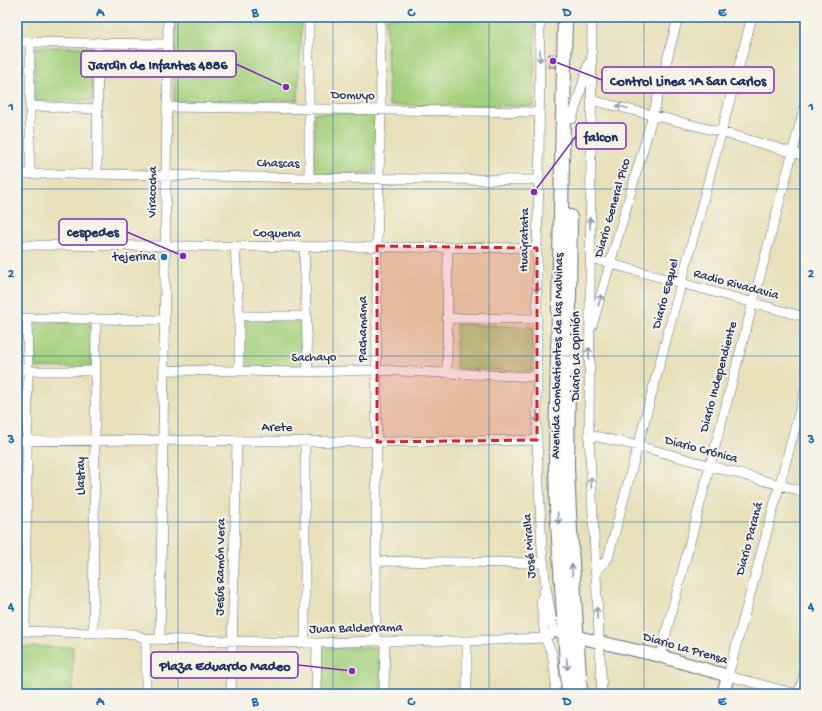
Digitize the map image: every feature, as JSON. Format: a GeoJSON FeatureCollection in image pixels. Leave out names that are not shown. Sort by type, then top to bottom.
{"type":"FeatureCollection","features":[{"type":"Feature","properties":{"kind":"main road","name":"Avenida Combatientes de las Malvinas"},"geometry":{"type":"LineString","coordinates":[[565,17],[556,455],[557,508],[569,694]]}},
{"type":"Feature","properties":{"kind":"main road","name":"Avenida Combatientes de las Malvinas"},"geometry":{"type":"LineString","coordinates":[[574,17],[567,467],[569,521],[565,634],[580,694]]}},
{"type":"Feature","properties":{"kind":"street","name":"Viracocha"},"geometry":{"type":"LineString","coordinates":[[160,640],[168,17]]}},
{"type":"Feature","properties":{"kind":"street"},"geometry":{"type":"LineString","coordinates":[[309,178],[310,17]]}},
{"type":"Feature","properties":{"kind":"street","name":"Pachamama"},"geometry":{"type":"LineString","coordinates":[[380,17],[381,110],[377,246],[376,370],[377,561],[384,694]]}},
{"type":"Feature","properties":{"kind":"street","name":"Huayratata"},"geometry":{"type":"LineString","coordinates":[[537,440],[537,248],[540,17]]}},
{"type":"Feature","properties":{"kind":"street","name":"Diario La Opinión"},"geometry":{"type":"LineString","coordinates":[[592,17],[589,435],[602,694]]}},
{"type":"Feature","properties":{"kind":"street","name":"Diario General Pico"},"geometry":{"type":"LineString","coordinates":[[589,337],[653,115],[678,17]]}},
{"type":"Feature","properties":{"kind":"street","name":"Diario Esquel"},"geometry":{"type":"LineString","coordinates":[[595,572],[608,558],[752,17]]}},
{"type":"Feature","properties":{"kind":"street"},"geometry":{"type":"LineString","coordinates":[[17,42],[167,44]]}},
{"type":"Feature","properties":{"kind":"street"},"geometry":{"type":"LineString","coordinates":[[30,42],[30,173]]}},
{"type":"Feature","properties":{"kind":"street"},"geometry":{"type":"LineString","coordinates":[[97,174],[98,42]]}},
{"type":"Feature","properties":{"kind":"street"},"geometry":{"type":"LineString","coordinates":[[572,119],[591,56]]}},
{"type":"Feature","properties":{"kind":"street"},"geometry":{"type":"LineString","coordinates":[[591,100],[721,132],[805,156]]}},
{"type":"Feature","properties":{"kind":"street","name":"Diario Independiente"},"geometry":{"type":"LineString","coordinates":[[660,656],[805,105]]}},
{"type":"Feature","properties":{"kind":"street"},"geometry":{"type":"LineString","coordinates":[[30,106],[97,109]]}},
{"type":"Feature","properties":{"kind":"street","name":"Domuyo"},"geometry":{"type":"LineString","coordinates":[[167,107],[539,112]]}},
{"type":"Feature","properties":{"kind":"street","name":"Chascas"},"geometry":{"type":"LineString","coordinates":[[17,174],[539,180]]}},
{"type":"Feature","properties":{"kind":"street","name":"Coquena"},"geometry":{"type":"LineString","coordinates":[[17,245],[537,248]]}},
{"type":"Feature","properties":{"kind":"street"},"geometry":{"type":"LineString","coordinates":[[235,246],[239,316],[239,371]]}},
{"type":"Feature","properties":{"kind":"street"},"geometry":{"type":"LineString","coordinates":[[304,247],[308,372]]}},
{"type":"Feature","properties":{"kind":"street"},"geometry":{"type":"LineString","coordinates":[[447,372],[448,248]]}},
{"type":"Feature","properties":{"kind":"street","name":"Radio Rivadavia"},"geometry":{"type":"LineString","coordinates":[[590,258],[805,317]]}},
{"type":"Feature","properties":{"kind":"street"},"geometry":{"type":"LineString","coordinates":[[239,316],[307,316]]}},
{"type":"Feature","properties":{"kind":"street"},"geometry":{"type":"LineString","coordinates":[[17,318],[165,320]]}},
{"type":"Feature","properties":{"kind":"street"},"geometry":{"type":"LineString","coordinates":[[21,631],[27,441],[27,318]]}},
{"type":"Feature","properties":{"kind":"street"},"geometry":{"type":"LineString","coordinates":[[448,318],[537,319]]}},
{"type":"Feature","properties":{"kind":"street","name":"Llastay"},"geometry":{"type":"LineString","coordinates":[[93,633],[96,319]]}},
{"type":"Feature","properties":{"kind":"street","name":"Sachayo"},"geometry":{"type":"LineString","coordinates":[[164,370],[308,372],[376,370],[537,377]]}},
{"type":"Feature","properties":{"kind":"street"},"geometry":{"type":"LineString","coordinates":[[28,371],[95,371]]}},
{"type":"Feature","properties":{"kind":"street","name":"Diario Paraná"},"geometry":{"type":"LineString","coordinates":[[723,694],[805,391]]}},
{"type":"Feature","properties":{"kind":"street","name":"Diario Crónica"},"geometry":{"type":"LineString","coordinates":[[589,435],[638,446],[805,492]]}},
{"type":"Feature","properties":{"kind":"street","name":"Arete"},"geometry":{"type":"LineString","coordinates":[[17,441],[237,440],[377,442],[537,440]]}},
{"type":"Feature","properties":{"kind":"street","name":"Jesús Ramón Vera"},"geometry":{"type":"LineString","coordinates":[[231,694],[237,440]]}},
{"type":"Feature","properties":{"kind":"street","name":"José Miralla"},"geometry":{"type":"LineString","coordinates":[[537,440],[542,549],[546,588],[542,595],[541,601],[544,638],[552,653],[556,683],[554,694]]}},
{"type":"Feature","properties":{"kind":"street"},"geometry":{"type":"LineString","coordinates":[[305,441],[305,643]]}},
{"type":"Feature","properties":{"kind":"street"},"geometry":{"type":"LineString","coordinates":[[377,561],[544,563]]}},
{"type":"Feature","properties":{"kind":"street"},"geometry":{"type":"LineString","coordinates":[[546,588],[565,634]]}},
{"type":"Feature","properties":{"kind":"street","name":"Juan Balderrama"},"geometry":{"type":"LineString","coordinates":[[21,631],[136,634],[146,640],[305,643],[381,641],[467,642],[544,638],[565,634]]}},
{"type":"Feature","properties":{"kind":"street","name":"Diario La Prensa"},"geometry":{"type":"LineString","coordinates":[[565,634],[660,656],[728,676],[798,694]]}},
{"type":"Feature","properties":{"kind":"street"},"geometry":{"type":"LineString","coordinates":[[146,640],[146,694]]}},
{"type":"Feature","properties":{"kind":"street"},"geometry":{"type":"LineString","coordinates":[[467,642],[467,694]]}},
{"type":"Feature","properties":{"kind":"street"},"geometry":{"type":"LineString","coordinates":[[316,643],[316,694]]}},
{"type":"Feature","properties":{"kind":"street"},"geometry":{"type":"LineString","coordinates":[[798,694],[805,670]]}},
{"type":"Feature","properties":{"kind":"highlighted area"},"geometry":{"type":"Polygon","coordinates":[[[377,246],[537,248],[537,440],[377,442],[377,246]]]}},
{"type":"Feature","properties":{"kind":"green space"},"geometry":{"type":"Polygon","coordinates":[[[174,17],[302,17],[298,100],[174,101],[174,17]]]}},
{"type":"Feature","properties":{"kind":"green space"},"geometry":{"type":"Polygon","coordinates":[[[386,17],[535,17],[534,106],[389,105],[386,17]]]}},
{"type":"Feature","properties":{"kind":"green space"},"geometry":{"type":"Polygon","coordinates":[[[35,47],[93,47],[92,101],[34,101],[35,47]]]}},
{"type":"Feature","properties":{"kind":"green space"},"geometry":{"type":"Polygon","coordinates":[[[314,113],[376,113],[374,173],[314,175],[314,113]]]}},
{"type":"Feature","properties":{"kind":"green space"},"geometry":{"type":"Polygon","coordinates":[[[243,320],[303,322],[304,369],[243,369],[243,320]]]}},
{"type":"Feature","properties":{"kind":"green space"},"geometry":{"type":"Polygon","coordinates":[[[32,323],[91,323],[92,367],[31,368],[32,323]]]}},
{"type":"Feature","properties":{"kind":"green space"},"geometry":{"type":"Polygon","coordinates":[[[456,324],[533,327],[532,371],[456,369],[456,324]]]}},
{"type":"Feature","properties":{"kind":"green space"},"geometry":{"type":"Polygon","coordinates":[[[17,647],[73,647],[72,694],[17,694],[17,647]]]}},
{"type":"Feature","properties":{"kind":"green space"},"geometry":{"type":"Polygon","coordinates":[[[322,648],[381,648],[381,694],[322,694],[322,648]]]}},
{"type":"Feature","properties":{"kind":"building"},"geometry":{"type":"Polygon","coordinates":[[[549,54],[556,55],[555,67],[549,67],[549,54]]]}},
{"type":"Feature","properties":{"kind":"place","name":"Control Linea 1A San Carlos"},"geometry":{"type":"Point","coordinates":[553,61]}},
{"type":"Feature","properties":{"kind":"place","name":"Jardìn de Infantes 4886"},"geometry":{"type":"Point","coordinates":[286,87]}},
{"type":"Feature","properties":{"kind":"place","name":"falcon"},"geometry":{"type":"Point","coordinates":[534,192]}},
{"type":"Feature","properties":{"kind":"place","name":"cespedes"},"geometry":{"type":"Point","coordinates":[183,256]}},
{"type":"Feature","properties":{"kind":"place","name":"tejerina"},"geometry":{"type":"Point","coordinates":[164,257]}},
{"type":"Feature","properties":{"kind":"place","name":"Plaza Eduardo Madeo"},"geometry":{"type":"Point","coordinates":[352,671]}}]}
